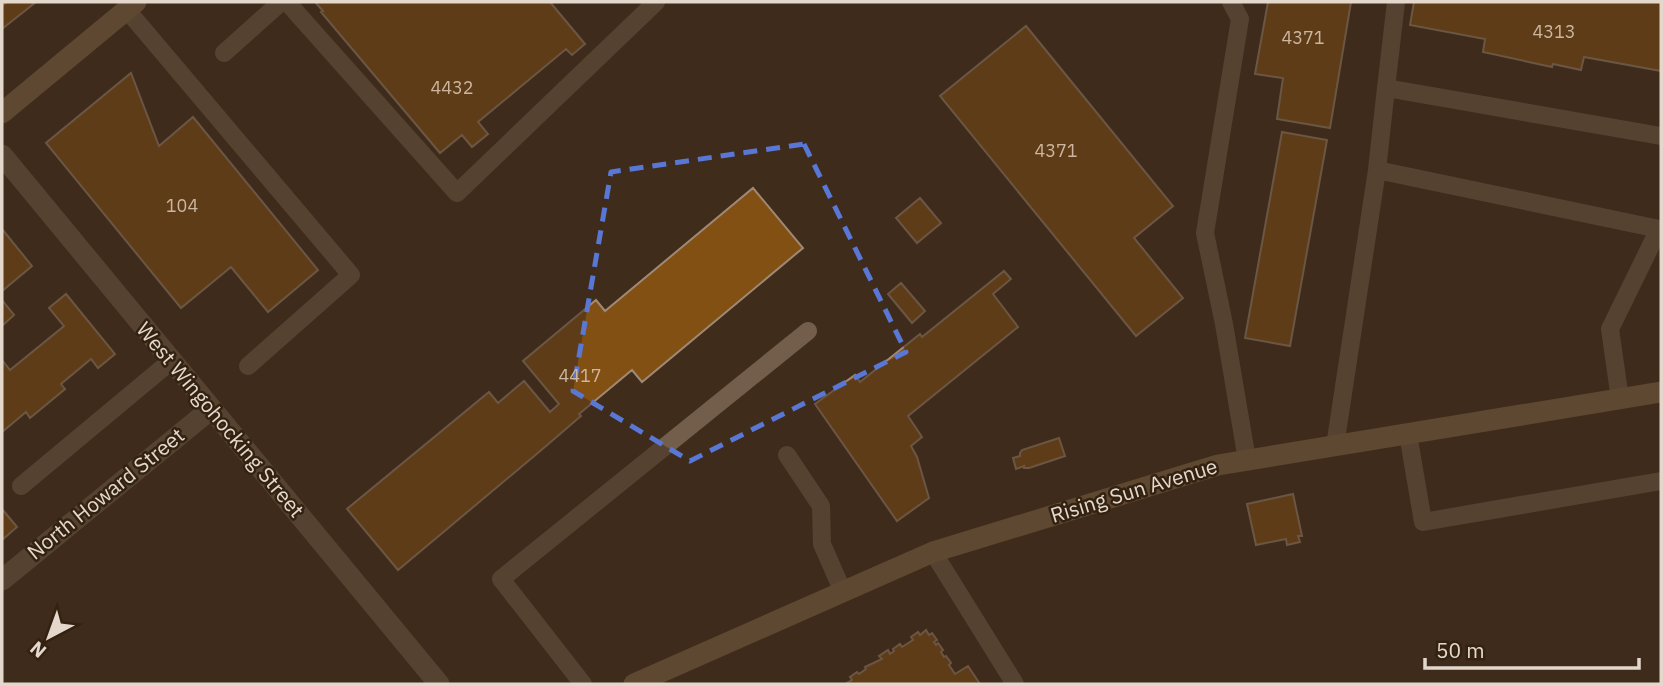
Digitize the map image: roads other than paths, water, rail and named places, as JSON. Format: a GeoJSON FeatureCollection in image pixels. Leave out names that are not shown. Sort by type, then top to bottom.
{"type":"FeatureCollection","features":[{"type":"Feature","properties":{"kind":"street"},"geometry":{"type":"LineString","coordinates":[[2,113],[131,6]]}},
{"type":"Feature","properties":{"kind":"street","name":"West Wingohocking Street"},"geometry":{"type":"LineString","coordinates":[[2,155],[439,684]]}},
{"type":"Feature","properties":{"kind":"street","name":"Rising Sun Avenue"},"geometry":{"type":"LineString","coordinates":[[634,684],[933,552],[1218,465],[1661,392]]}},
{"type":"Feature","properties":{"kind":"street","name":"North Howard Street"},"geometry":{"type":"LineString","coordinates":[[2,580],[211,409]]}},
{"type":"Feature","properties":{"kind":"lane"},"geometry":{"type":"LineString","coordinates":[[224,53],[281,2]]}},
{"type":"Feature","properties":{"kind":"lane"},"geometry":{"type":"LineString","coordinates":[[287,2],[457,193],[656,2]]}},
{"type":"Feature","properties":{"kind":"lane"},"geometry":{"type":"LineString","coordinates":[[1231,2],[1240,19],[1205,233],[1224,324],[1247,460]]}},
{"type":"Feature","properties":{"kind":"lane"},"geometry":{"type":"LineString","coordinates":[[1335,446],[1377,170],[1396,2]]}},
{"type":"Feature","properties":{"kind":"lane"},"geometry":{"type":"LineString","coordinates":[[131,6],[351,275],[248,366]]}},
{"type":"Feature","properties":{"kind":"lane"},"geometry":{"type":"LineString","coordinates":[[1386,88],[1661,136]]}},
{"type":"Feature","properties":{"kind":"lane"},"geometry":{"type":"LineString","coordinates":[[1377,170],[1660,227],[1610,328],[1620,399]]}},
{"type":"Feature","properties":{"kind":"lane"},"geometry":{"type":"LineString","coordinates":[[583,684],[500,579],[808,331]]}},
{"type":"Feature","properties":{"kind":"lane"},"geometry":{"type":"LineString","coordinates":[[21,486],[171,360]]}},
{"type":"Feature","properties":{"kind":"lane"},"geometry":{"type":"LineString","coordinates":[[1408,434],[1423,522],[1661,481]]}},
{"type":"Feature","properties":{"kind":"lane"},"geometry":{"type":"LineString","coordinates":[[787,455],[821,506],[822,544],[843,592]]}},
{"type":"Feature","properties":{"kind":"lane"},"geometry":{"type":"LineString","coordinates":[[933,552],[1015,684]]}}]}
